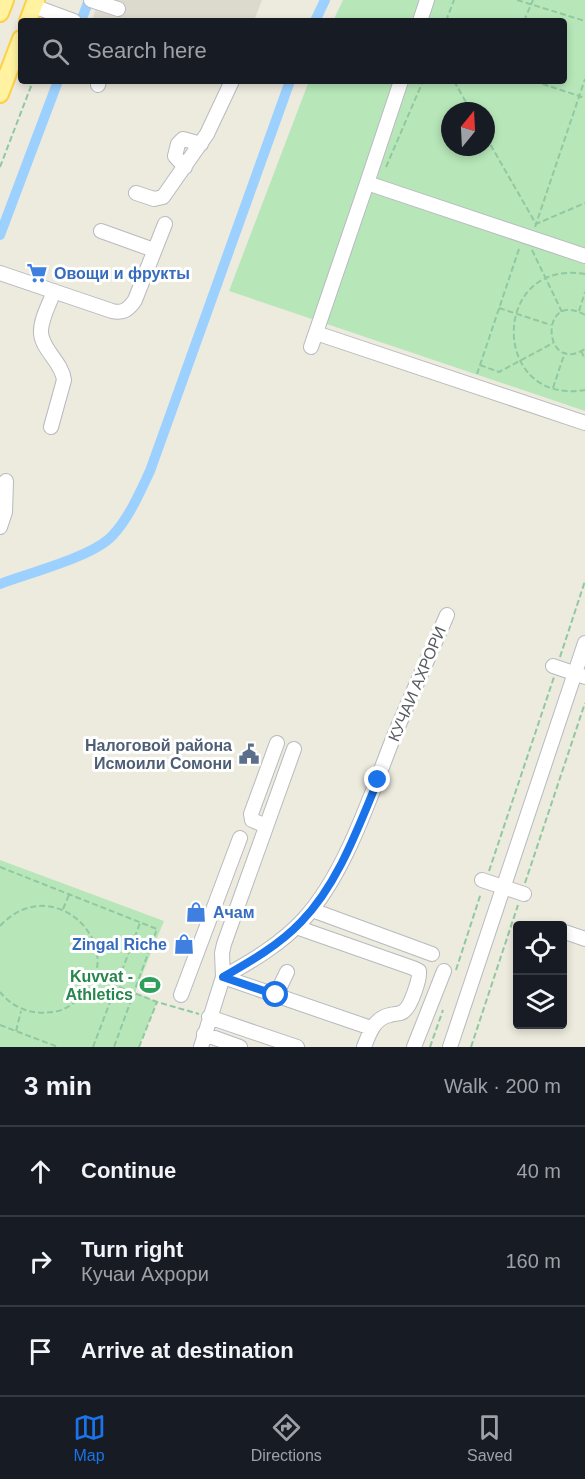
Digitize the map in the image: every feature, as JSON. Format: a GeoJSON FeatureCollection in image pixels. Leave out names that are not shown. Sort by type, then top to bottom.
{"type":"FeatureCollection","features":[{"type":"Feature","properties":{"kind":"main road"},"geometry":{"type":"LineString","coordinates":[[0,13],[5,0]]}},
{"type":"Feature","properties":{"kind":"main road"},"geometry":{"type":"LineString","coordinates":[[0,94],[18,47]]}},
{"type":"Feature","properties":{"kind":"street"},"geometry":{"type":"LineString","coordinates":[[421,18],[427,0]]}},
{"type":"Feature","properties":{"kind":"street"},"geometry":{"type":"LineString","coordinates":[[94,1],[118,9]]}},
{"type":"Feature","properties":{"kind":"street"},"geometry":{"type":"LineString","coordinates":[[32,9],[66,18]]}},
{"type":"Feature","properties":{"kind":"street"},"geometry":{"type":"LineString","coordinates":[[136,193],[154,199],[161,198],[201,144],[231,84]]}},
{"type":"Feature","properties":{"kind":"street"},"geometry":{"type":"LineString","coordinates":[[399,84],[313,340],[473,386],[585,423]]}},
{"type":"Feature","properties":{"kind":"street"},"geometry":{"type":"LineString","coordinates":[[367,183],[585,256]]}},
{"type":"Feature","properties":{"kind":"street"},"geometry":{"type":"LineString","coordinates":[[0,273],[112,311],[125,310],[135,300],[165,224]]}},
{"type":"Feature","properties":{"kind":"street"},"geometry":{"type":"LineString","coordinates":[[101,231],[154,250]]}},
{"type":"Feature","properties":{"kind":"street"},"geometry":{"type":"LineString","coordinates":[[51,427],[64,380],[63,372],[41,336],[41,328],[54,291]]}},
{"type":"Feature","properties":{"kind":"street"},"geometry":{"type":"LineString","coordinates":[[0,527],[5,512],[6,481]]}},
{"type":"Feature","properties":{"kind":"street","name":"КУЧАИ АХРОРИ"},"geometry":{"type":"LineString","coordinates":[[223,977],[252,961],[281,940],[312,910],[350,844],[447,615]]}},
{"type":"Feature","properties":{"kind":"street"},"geometry":{"type":"LineString","coordinates":[[450,1047],[503,887],[580,675],[585,643]]}},
{"type":"Feature","properties":{"kind":"street"},"geometry":{"type":"LineString","coordinates":[[555,667],[580,675]]}},
{"type":"Feature","properties":{"kind":"street"},"geometry":{"type":"LineString","coordinates":[[266,826],[252,820],[251,814],[277,743]]}},
{"type":"Feature","properties":{"kind":"street"},"geometry":{"type":"LineString","coordinates":[[240,1047],[202,1041],[223,977],[224,944],[294,749]]}},
{"type":"Feature","properties":{"kind":"street"},"geometry":{"type":"LineString","coordinates":[[181,995],[222,866],[240,838]]}},
{"type":"Feature","properties":{"kind":"street"},"geometry":{"type":"LineString","coordinates":[[222,866],[248,877]]}},
{"type":"Feature","properties":{"kind":"street"},"geometry":{"type":"LineString","coordinates":[[484,880],[523,893]]}},
{"type":"Feature","properties":{"kind":"street"},"geometry":{"type":"LineString","coordinates":[[312,910],[432,954]]}},
{"type":"Feature","properties":{"kind":"street"},"geometry":{"type":"LineString","coordinates":[[296,927],[418,971],[419,978],[408,1008],[402,1013],[388,1015],[371,1028],[364,1047]]}},
{"type":"Feature","properties":{"kind":"street"},"geometry":{"type":"LineString","coordinates":[[567,933],[585,939]]}},
{"type":"Feature","properties":{"kind":"street"},"geometry":{"type":"LineString","coordinates":[[414,1047],[450,970]]}},
{"type":"Feature","properties":{"kind":"street"},"geometry":{"type":"LineString","coordinates":[[276,995],[287,972]]}},
{"type":"Feature","properties":{"kind":"street"},"geometry":{"type":"LineString","coordinates":[[223,977],[371,1028]]}},
{"type":"Feature","properties":{"kind":"street"},"geometry":{"type":"LineString","coordinates":[[209,1017],[297,1047]]}},
{"type":"Feature","properties":{"kind":"path"},"geometry":{"type":"LineString","coordinates":[[447,18],[454,0]]}},
{"type":"Feature","properties":{"kind":"path"},"geometry":{"type":"LineString","coordinates":[[517,0],[585,21]]}},
{"type":"Feature","properties":{"kind":"path"},"geometry":{"type":"LineString","coordinates":[[525,18],[533,0]]}},
{"type":"Feature","properties":{"kind":"path"},"geometry":{"type":"LineString","coordinates":[[536,226],[585,79]]}},
{"type":"Feature","properties":{"kind":"path"},"geometry":{"type":"LineString","coordinates":[[0,167],[32,84]]}},
{"type":"Feature","properties":{"kind":"path"},"geometry":{"type":"LineString","coordinates":[[382,176],[422,84]]}},
{"type":"Feature","properties":{"kind":"path"},"geometry":{"type":"LineString","coordinates":[[456,84],[466,102]]}},
{"type":"Feature","properties":{"kind":"path"},"geometry":{"type":"LineString","coordinates":[[543,84],[585,98]]}},
{"type":"Feature","properties":{"kind":"path"},"geometry":{"type":"LineString","coordinates":[[495,153],[536,226]]}},
{"type":"Feature","properties":{"kind":"path"},"geometry":{"type":"LineString","coordinates":[[536,226],[585,203]]}},
{"type":"Feature","properties":{"kind":"path"},"geometry":{"type":"LineString","coordinates":[[473,386],[520,246]]}},
{"type":"Feature","properties":{"kind":"path"},"geometry":{"type":"LineString","coordinates":[[532,250],[562,312]]}},
{"type":"Feature","properties":{"kind":"path"},"geometry":{"type":"LineString","coordinates":[[585,274],[566,273],[546,279],[531,289],[515,313],[512,332],[520,361],[532,376],[554,388],[567,391],[585,390]]}},
{"type":"Feature","properties":{"kind":"path"},"geometry":{"type":"LineString","coordinates":[[579,311],[585,292]]}},
{"type":"Feature","properties":{"kind":"path"},"geometry":{"type":"LineString","coordinates":[[499,308],[552,325]]}},
{"type":"Feature","properties":{"kind":"path"},"geometry":{"type":"LineString","coordinates":[[585,315],[579,311],[562,312],[554,320],[551,336],[554,343],[565,352],[585,349]]}},
{"type":"Feature","properties":{"kind":"path"},"geometry":{"type":"LineString","coordinates":[[480,365],[499,372],[554,343]]}},
{"type":"Feature","properties":{"kind":"path"},"geometry":{"type":"LineString","coordinates":[[581,351],[585,359]]}},
{"type":"Feature","properties":{"kind":"path"},"geometry":{"type":"LineString","coordinates":[[554,388],[565,352]]}},
{"type":"Feature","properties":{"kind":"path"},"geometry":{"type":"LineString","coordinates":[[450,970],[484,880],[585,581]]}},
{"type":"Feature","properties":{"kind":"path"},"geometry":{"type":"LineString","coordinates":[[471,1047],[585,703]]}},
{"type":"Feature","properties":{"kind":"path"},"geometry":{"type":"LineString","coordinates":[[0,867],[156,929],[114,1047]]}},
{"type":"Feature","properties":{"kind":"path"},"geometry":{"type":"LineString","coordinates":[[63,909],[69,894]]}},
{"type":"Feature","properties":{"kind":"path"},"geometry":{"type":"LineString","coordinates":[[0,926],[20,910],[34,906],[63,909],[77,918],[88,930],[95,945],[97,961],[94,977],[86,992],[73,1005],[57,1012],[39,1014],[22,1010],[8,1001],[0,992]]}},
{"type":"Feature","properties":{"kind":"path"},"geometry":{"type":"LineString","coordinates":[[93,1047],[140,923]]}},
{"type":"Feature","properties":{"kind":"path"},"geometry":{"type":"LineString","coordinates":[[94,977],[157,1002],[209,1017]]}},
{"type":"Feature","properties":{"kind":"path"},"geometry":{"type":"LineString","coordinates":[[139,1047],[157,1002]]}},
{"type":"Feature","properties":{"kind":"path"},"geometry":{"type":"LineString","coordinates":[[430,1047],[445,1003]]}},
{"type":"Feature","properties":{"kind":"path"},"geometry":{"type":"LineString","coordinates":[[16,1031],[22,1010]]}},
{"type":"Feature","properties":{"kind":"path"},"geometry":{"type":"LineString","coordinates":[[0,1025],[58,1047]]}},
{"type":"Feature","properties":{"kind":"shaded area"},"geometry":{"type":"Polygon","coordinates":[[[99,0],[262,0],[255,18],[93,18],[99,0]]]}},
{"type":"Feature","properties":{"kind":"green space"},"geometry":{"type":"Polygon","coordinates":[[[343,0],[585,0],[585,411],[229,291],[308,84],[567,84],[567,18],[334,18],[343,0]]]}},
{"type":"Feature","properties":{"kind":"green space"},"geometry":{"type":"Polygon","coordinates":[[[0,860],[164,921],[135,992],[157,1002],[139,1047],[0,1047],[0,860]]]}},
{"type":"Feature","properties":{"kind":"waterway"},"geometry":{"type":"LineString","coordinates":[[82,18],[89,0]]}},
{"type":"Feature","properties":{"kind":"waterway"},"geometry":{"type":"LineString","coordinates":[[316,18],[325,0]]}},
{"type":"Feature","properties":{"kind":"waterway"},"geometry":{"type":"LineString","coordinates":[[0,235],[57,84]]}},
{"type":"Feature","properties":{"kind":"waterway"},"geometry":{"type":"LineString","coordinates":[[0,584],[75,558],[103,544],[129,514],[150,471],[289,84]]}},
{"type":"Feature","properties":{"kind":"place","name":"Овощи и фрукты"},"geometry":{"type":"Point","coordinates":[37,273]}},
{"type":"Feature","properties":{"kind":"place","name":"Налоговой района Исмоили Сомони"},"geometry":{"type":"Point","coordinates":[249,754]}},
{"type":"Feature","properties":{"kind":"place","name":"Ачам"},"geometry":{"type":"Point","coordinates":[196,912]}},
{"type":"Feature","properties":{"kind":"place","name":"Zingal Riche"},"geometry":{"type":"Point","coordinates":[184,944]}},
{"type":"Feature","properties":{"kind":"place","name":"Kuvvat - Athletics"},"geometry":{"type":"Point","coordinates":[150,985]}},
{"type":"Feature","properties":{"kind":"route"},"geometry":{"type":"LineString","coordinates":[[276,995],[223,977],[252,961],[281,940],[312,910],[350,844],[378,780]]}}]}
